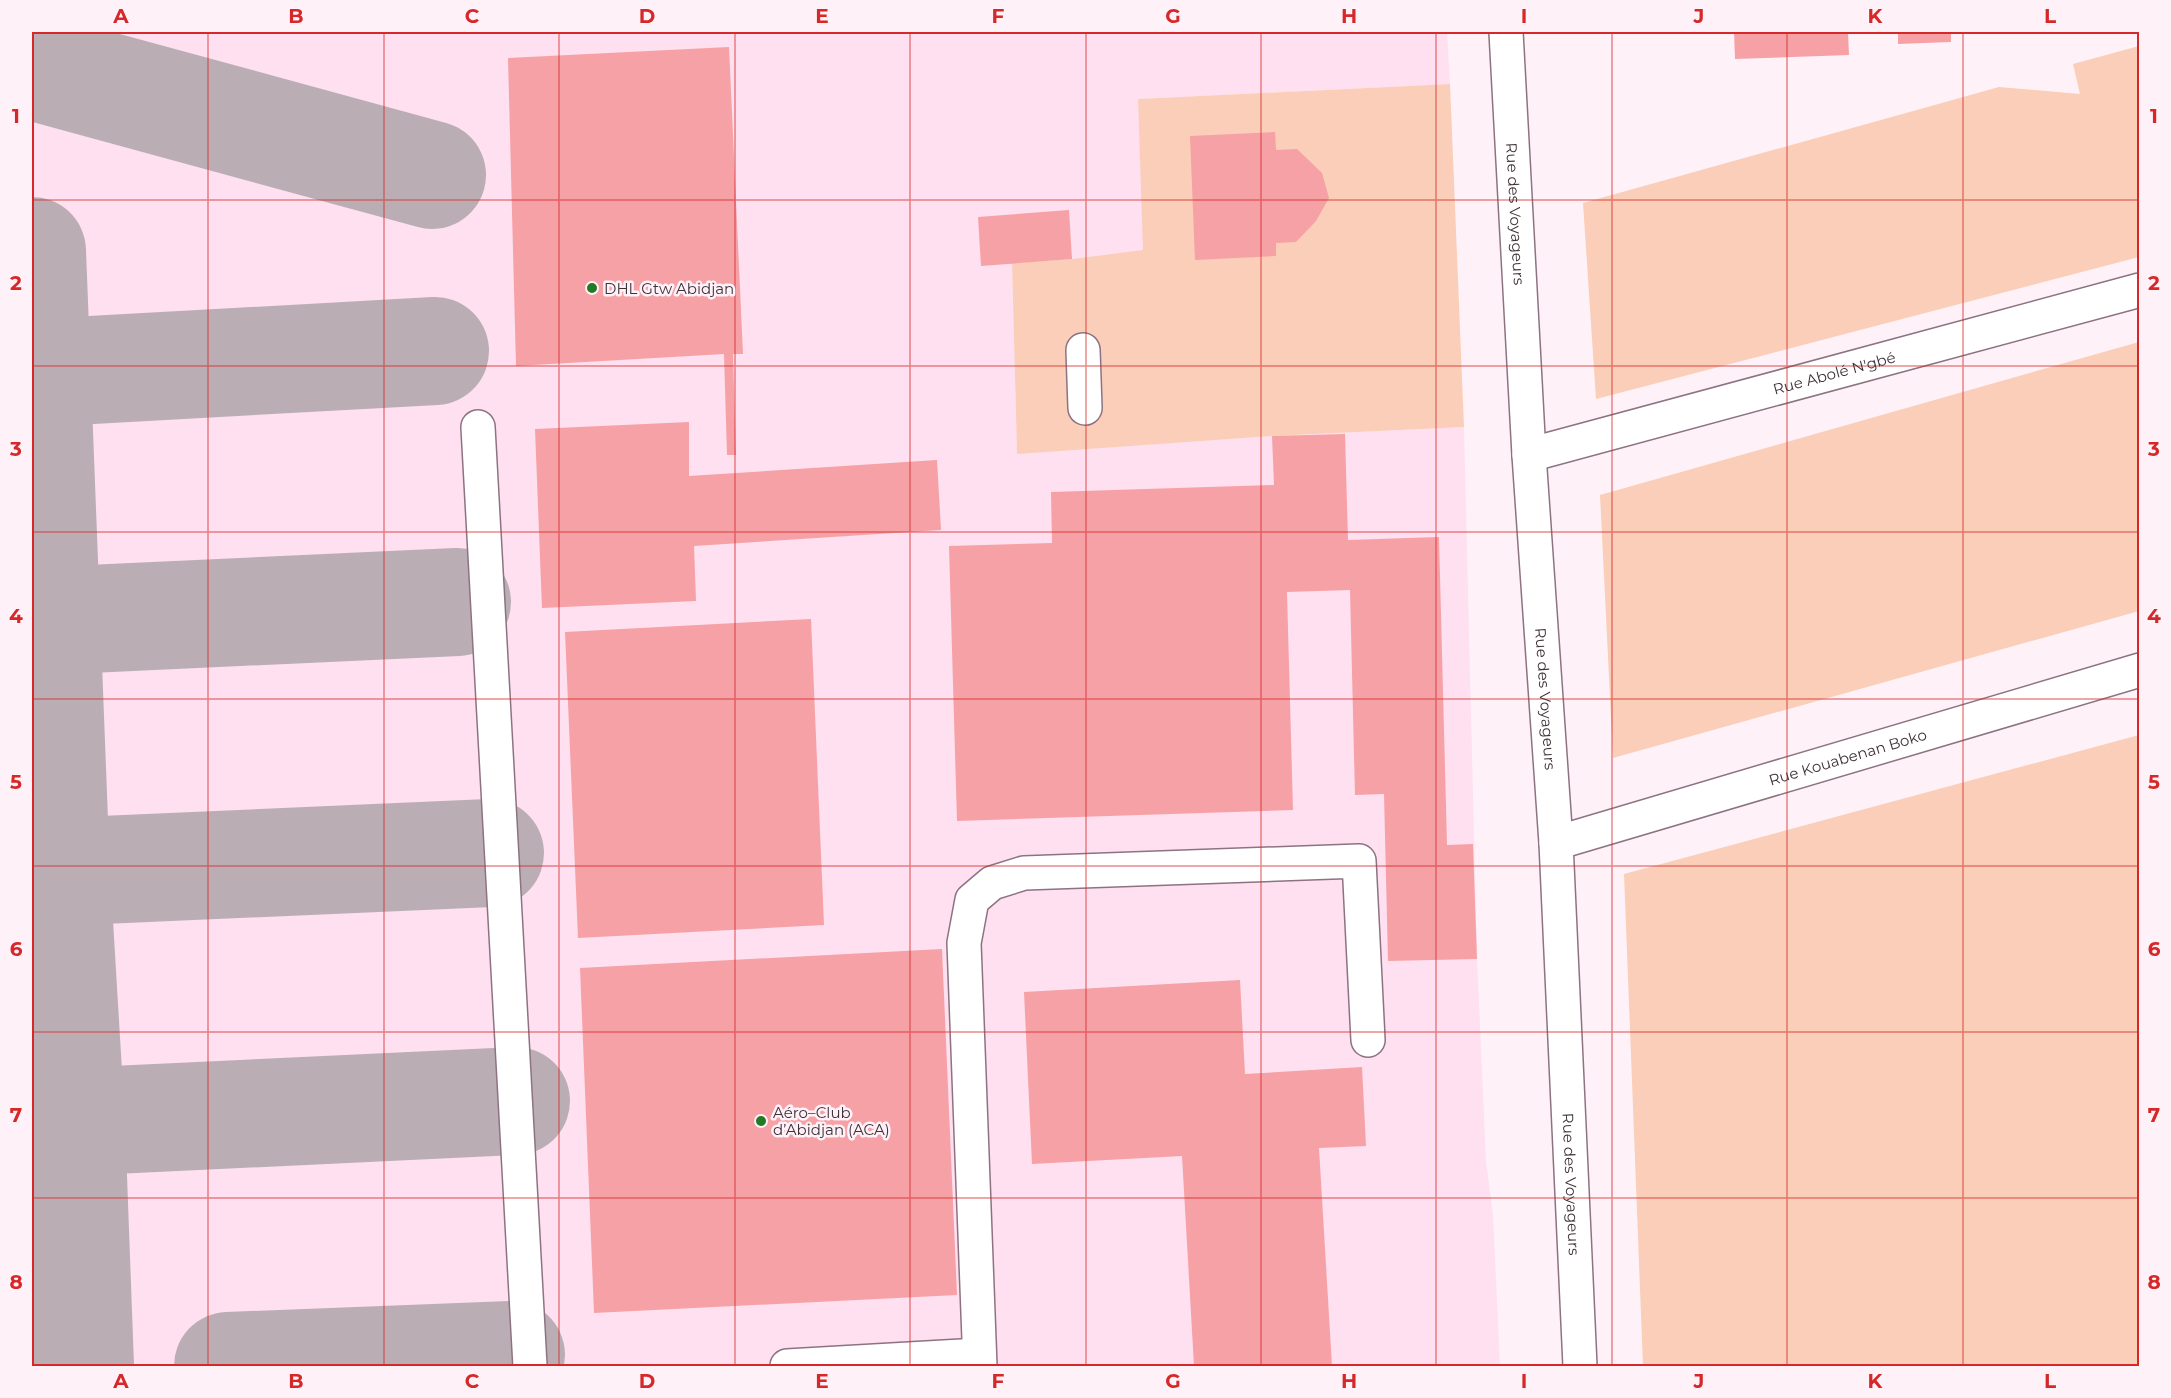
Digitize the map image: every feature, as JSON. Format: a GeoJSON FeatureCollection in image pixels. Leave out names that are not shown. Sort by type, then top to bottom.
{"type":"FeatureCollection","features":[{"type":"Feature","properties":{"kind":"street","name":"Rue des Voyageurs"},"geometry":{"type":"LineString","coordinates":[[1506,32],[1529,455],[1556,843],[1580,1366]]}},
{"type":"Feature","properties":{"kind":"street","name":"Rue Abolé N'gbé"},"geometry":{"type":"LineString","coordinates":[[1529,455],[2139,290]]}},
{"type":"Feature","properties":{"kind":"street"},"geometry":{"type":"LineString","coordinates":[[1083,350],[1085,408]]}},
{"type":"Feature","properties":{"kind":"street"},"geometry":{"type":"LineString","coordinates":[[478,427],[530,1366]]}},
{"type":"Feature","properties":{"kind":"street","name":"Rue Kouabenan Boko"},"geometry":{"type":"LineString","coordinates":[[1556,843],[2139,670]]}},
{"type":"Feature","properties":{"kind":"street"},"geometry":{"type":"LineString","coordinates":[[787,1366],[980,1361],[964,943],[972,900],[992,883],[1024,873],[1359,861],[1368,1040]]}},
{"type":"Feature","properties":{"kind":"shaded area"},"geometry":{"type":"Polygon","coordinates":[[[32,32],[1447,32],[1450,84],[1138,99],[1144,250],[1072,259],[1012,263],[1017,453],[1272,436],[1464,427],[1477,959],[1486,1161],[1493,1215],[1500,1366],[32,1366],[32,32]]]}},
{"type":"Feature","properties":{"kind":"shaded area"},"geometry":{"type":"Polygon","coordinates":[[[2139,46],[2139,257],[1596,399],[1583,203],[1999,87],[2080,94],[2073,64],[2139,46]]]}},
{"type":"Feature","properties":{"kind":"shaded area"},"geometry":{"type":"Polygon","coordinates":[[[1450,84],[1464,427],[1272,436],[1017,454],[1012,263],[1072,259],[1143,250],[1138,99],[1450,84]]]}},
{"type":"Feature","properties":{"kind":"shaded area"},"geometry":{"type":"Polygon","coordinates":[[[2139,342],[2139,611],[1613,758],[1600,495],[2139,342]]]}},
{"type":"Feature","properties":{"kind":"shaded area"},"geometry":{"type":"Polygon","coordinates":[[[2139,735],[2139,1366],[1643,1366],[1624,874],[2139,735]]]}},
{"type":"Feature","properties":{"kind":"building"},"geometry":{"type":"Polygon","coordinates":[[[1734,32],[1848,32],[1849,55],[1735,59],[1734,32]]]}},
{"type":"Feature","properties":{"kind":"building"},"geometry":{"type":"Polygon","coordinates":[[[1898,32],[1951,32],[1951,42],[1898,44],[1898,32]]]}},
{"type":"Feature","properties":{"kind":"building"},"geometry":{"type":"Polygon","coordinates":[[[729,47],[743,354],[733,354],[736,455],[727,455],[724,354],[516,366],[508,58],[729,47]]]}},
{"type":"Feature","properties":{"kind":"building"},"geometry":{"type":"Polygon","coordinates":[[[1275,132],[1276,150],[1297,149],[1322,173],[1329,198],[1316,221],[1296,242],[1276,243],[1276,256],[1195,260],[1190,136],[1275,132]]]}},
{"type":"Feature","properties":{"kind":"building"},"geometry":{"type":"Polygon","coordinates":[[[1069,210],[1072,259],[981,266],[978,217],[1069,210]]]}},
{"type":"Feature","properties":{"kind":"building"},"geometry":{"type":"Polygon","coordinates":[[[689,422],[689,476],[937,460],[941,530],[694,546],[696,601],[542,608],[535,429],[689,422]]]}},
{"type":"Feature","properties":{"kind":"building"},"geometry":{"type":"Polygon","coordinates":[[[1345,434],[1348,540],[1439,537],[1447,845],[1473,844],[1477,959],[1388,961],[1384,794],[1355,795],[1350,590],[1287,592],[1293,810],[957,821],[949,546],[1052,543],[1051,492],[1274,485],[1272,436],[1345,434]]]}},
{"type":"Feature","properties":{"kind":"building"},"geometry":{"type":"Polygon","coordinates":[[[811,619],[824,925],[578,938],[565,632],[811,619]]]}},
{"type":"Feature","properties":{"kind":"building"},"geometry":{"type":"Polygon","coordinates":[[[942,949],[957,1295],[594,1313],[580,968],[942,949]]]}},
{"type":"Feature","properties":{"kind":"building"},"geometry":{"type":"Polygon","coordinates":[[[1240,980],[1245,1074],[1362,1067],[1366,1146],[1319,1148],[1332,1366],[1194,1366],[1182,1156],[1032,1164],[1024,992],[1240,980]]]}},
{"type":"Feature","properties":{"kind":"taxiway"},"geometry":{"type":"LineString","coordinates":[[32,66],[432,175]]}},
{"type":"Feature","properties":{"kind":"taxiway"},"geometry":{"type":"LineString","coordinates":[[32,251],[56,872],[71,1122],[80,1366]]}},
{"type":"Feature","properties":{"kind":"taxiway"},"geometry":{"type":"LineString","coordinates":[[37,373],[435,351]]}},
{"type":"Feature","properties":{"kind":"taxiway"},"geometry":{"type":"LineString","coordinates":[[46,621],[457,602]]}},
{"type":"Feature","properties":{"kind":"taxiway"},"geometry":{"type":"LineString","coordinates":[[56,872],[490,853]]}},
{"type":"Feature","properties":{"kind":"taxiway"},"geometry":{"type":"LineString","coordinates":[[71,1122],[516,1101]]}},
{"type":"Feature","properties":{"kind":"taxiway"},"geometry":{"type":"LineString","coordinates":[[228,1366],[511,1355]]}},
{"type":"Feature","properties":{"kind":"place","name":"DHL Gtw Abidjan"},"geometry":{"type":"Point","coordinates":[592,288]}},
{"type":"Feature","properties":{"kind":"place","name":"Aéro–Club d’Abidjan (ACA)"},"geometry":{"type":"Point","coordinates":[761,1121]}}]}
